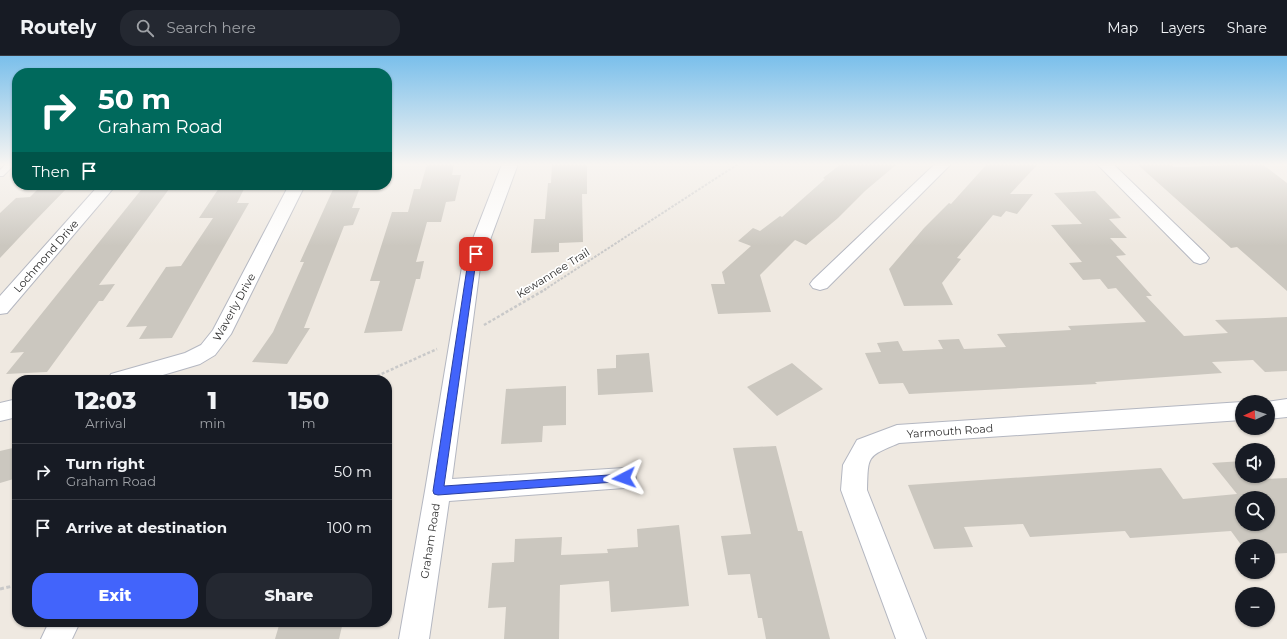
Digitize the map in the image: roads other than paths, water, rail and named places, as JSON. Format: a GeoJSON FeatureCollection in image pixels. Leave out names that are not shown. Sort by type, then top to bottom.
{"type":"FeatureCollection","features":[{"type":"Feature","properties":{"kind":"street","name":"Lochmond Drive"},"geometry":{"type":"LineString","coordinates":[[0,308],[103,191]]}},
{"type":"Feature","properties":{"kind":"street","name":"Waverly Drive"},"geometry":{"type":"LineString","coordinates":[[139,375],[192,358],[208,350],[221,334],[295,191]]}},
{"type":"Feature","properties":{"kind":"street","name":"Graham Road"},"geometry":{"type":"LineString","coordinates":[[414,639],[438,491],[471,268],[500,191]]}},
{"type":"Feature","properties":{"kind":"street"},"geometry":{"type":"LineString","coordinates":[[820,284],[916,191]]}},
{"type":"Feature","properties":{"kind":"street"},"geometry":{"type":"LineString","coordinates":[[1132,191],[1200,258]]}},
{"type":"Feature","properties":{"kind":"street"},"geometry":{"type":"LineString","coordinates":[[1275,409],[1287,408]]}},
{"type":"Feature","properties":{"kind":"street"},"geometry":{"type":"LineString","coordinates":[[0,412],[12,409]]}},
{"type":"Feature","properties":{"kind":"street","name":"Yarmouth Road"},"geometry":{"type":"LineString","coordinates":[[910,639],[854,490],[855,465],[865,446],[897,434],[1235,411]]}},
{"type":"Feature","properties":{"kind":"street"},"geometry":{"type":"LineString","coordinates":[[438,491],[624,478]]}},
{"type":"Feature","properties":{"kind":"street"},"geometry":{"type":"LineString","coordinates":[[56,639],[62,627]]}}]}
